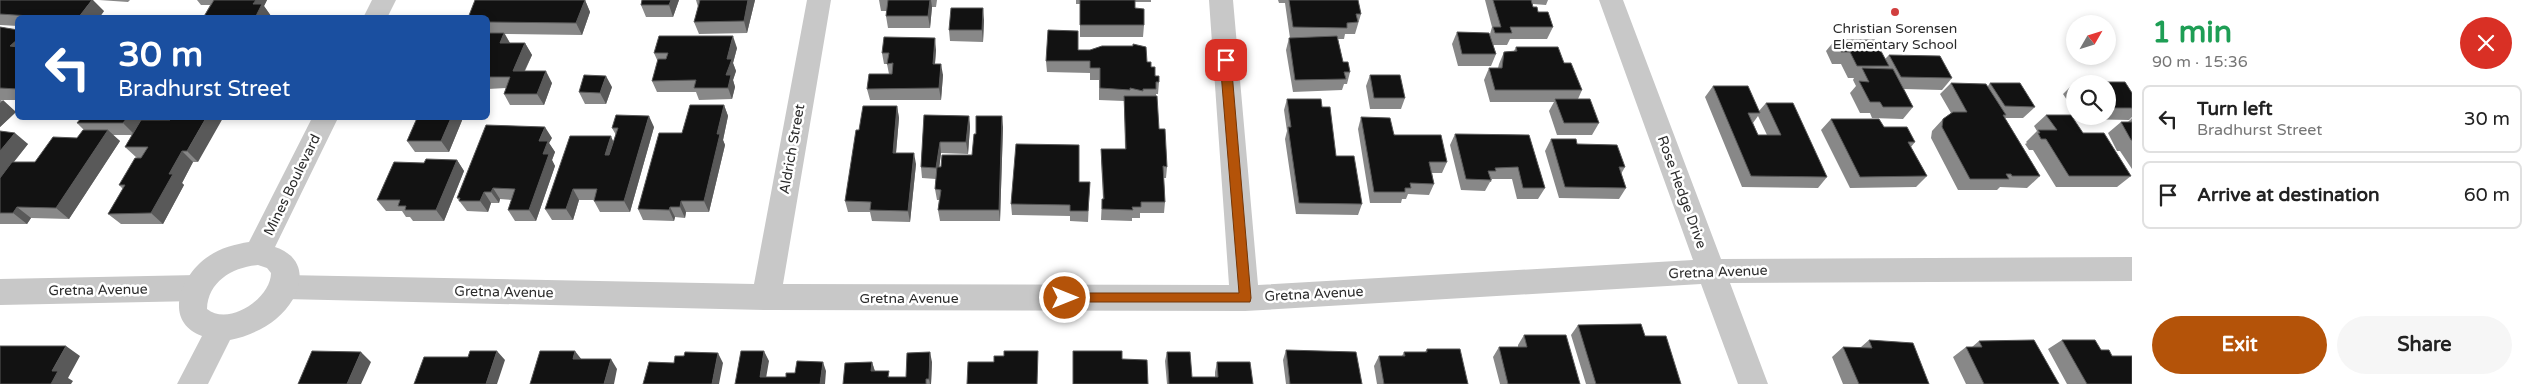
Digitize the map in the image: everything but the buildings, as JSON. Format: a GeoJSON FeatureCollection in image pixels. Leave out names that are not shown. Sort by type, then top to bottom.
{"type":"FeatureCollection","features":[{"type":"Feature","properties":{"kind":"street"},"geometry":{"type":"LineString","coordinates":[[376,15],[384,0]]}},
{"type":"Feature","properties":{"kind":"street","name":"Aldrich Street"},"geometry":{"type":"LineString","coordinates":[[766,297],[819,0]]}},
{"type":"Feature","properties":{"kind":"street"},"geometry":{"type":"LineString","coordinates":[[1221,0],[1245,298]]}},
{"type":"Feature","properties":{"kind":"street","name":"Rose Hedge Drive"},"geometry":{"type":"LineString","coordinates":[[1611,0],[1753,384]]}},
{"type":"Feature","properties":{"kind":"street","name":"Mines Boulevard"},"geometry":{"type":"LineString","coordinates":[[258,252],[324,120]]}},
{"type":"Feature","properties":{"kind":"street","name":"Mines Boulevard"},"geometry":{"type":"LineString","coordinates":[[197,288],[217,266],[230,259],[258,252],[270,254],[279,259],[285,267],[287,276],[285,287]]}},
{"type":"Feature","properties":{"kind":"street","name":"Gretna Avenue"},"geometry":{"type":"LineString","coordinates":[[285,287],[766,297],[1245,298],[1712,271],[2132,269]]}},
{"type":"Feature","properties":{"kind":"street"},"geometry":{"type":"LineString","coordinates":[[197,288],[192,299],[193,311],[203,323],[221,328],[236,326],[252,320],[278,300],[285,287]]}},
{"type":"Feature","properties":{"kind":"street","name":"Gretna Avenue"},"geometry":{"type":"LineString","coordinates":[[0,292],[197,288]]}},
{"type":"Feature","properties":{"kind":"street"},"geometry":{"type":"LineString","coordinates":[[192,384],[221,328]]}},
{"type":"Feature","properties":{"kind":"place","name":"Christian Sorensen Elementary School"},"geometry":{"type":"Point","coordinates":[1895,12]}},
{"type":"Feature","properties":{"kind":"route"},"geometry":{"type":"LineString","coordinates":[[1065,298],[1245,298],[1226,60]]}}]}
